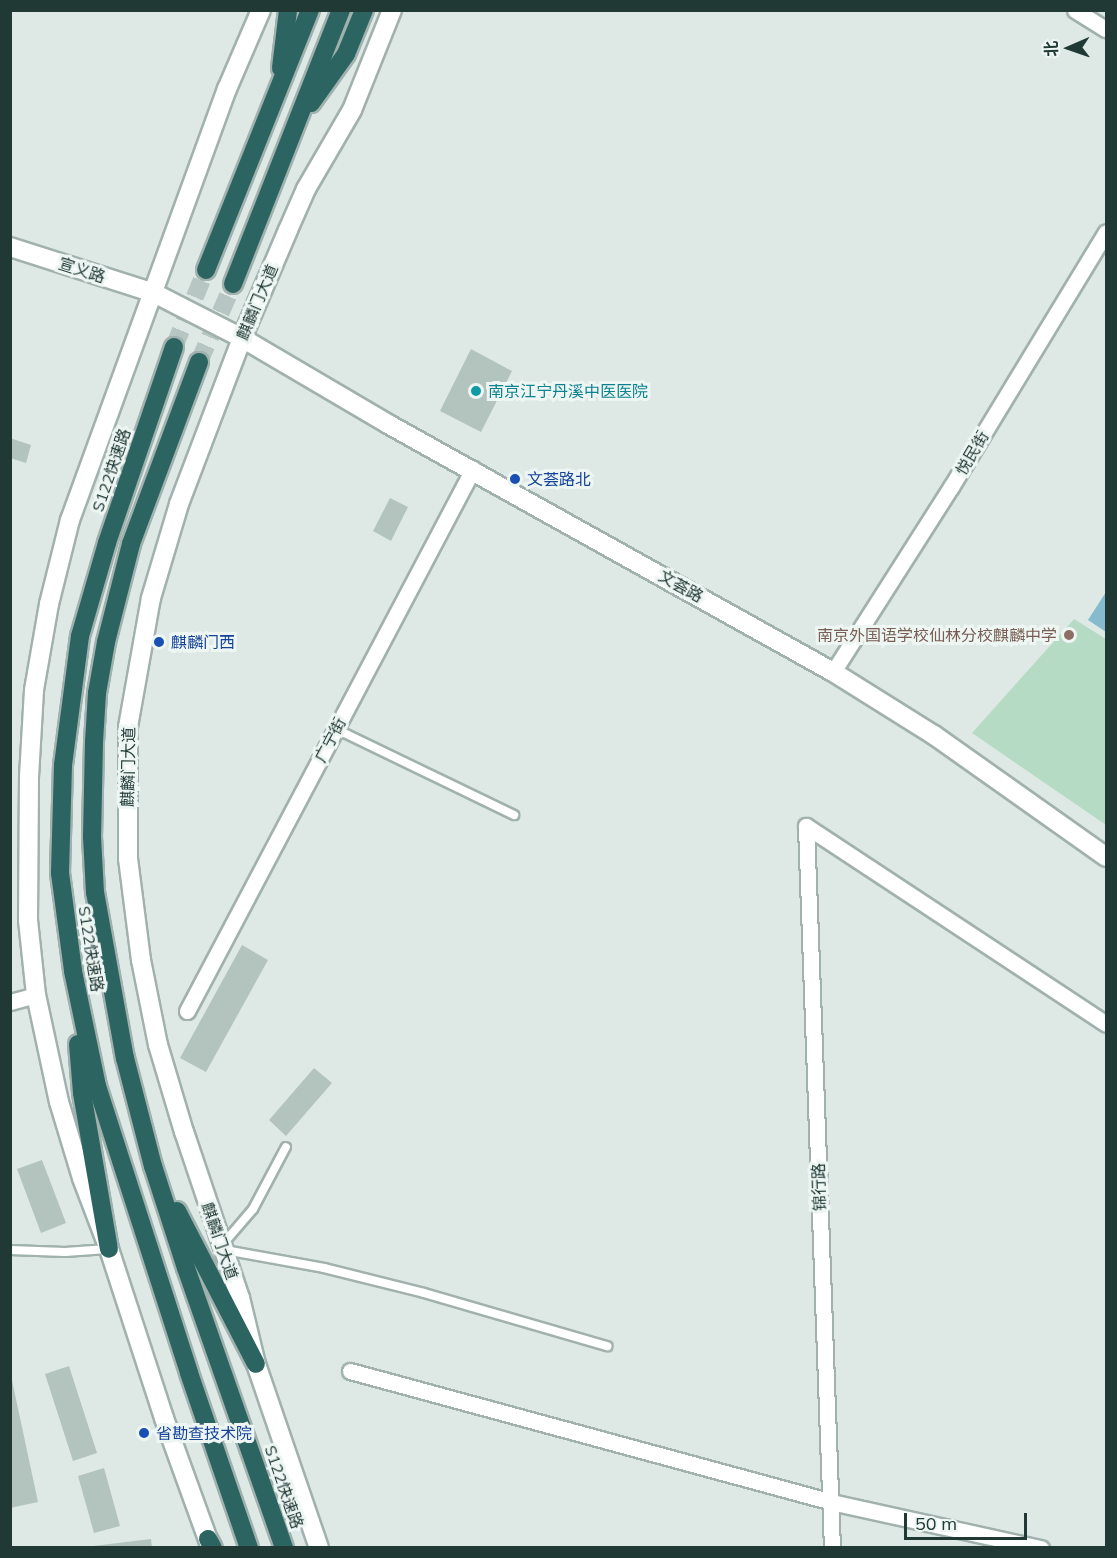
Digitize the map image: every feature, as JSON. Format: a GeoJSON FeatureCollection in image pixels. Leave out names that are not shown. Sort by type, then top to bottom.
{"type":"FeatureCollection","features":[{"type":"Feature","properties":{"kind":"highway"},"geometry":{"type":"LineString","coordinates":[[277,98],[288,10]]}},
{"type":"Feature","properties":{"kind":"highway"},"geometry":{"type":"LineString","coordinates":[[206,270],[277,98],[310,10]]}},
{"type":"Feature","properties":{"kind":"highway"},"geometry":{"type":"LineString","coordinates":[[233,284],[341,10]]}},
{"type":"Feature","properties":{"kind":"highway"},"geometry":{"type":"LineString","coordinates":[[293,129],[346,54],[364,10]]}},
{"type":"Feature","properties":{"kind":"highway","name":"S122快速路"},"geometry":{"type":"LineString","coordinates":[[174,347],[107,543],[80,636],[69,703],[63,765],[60,873],[73,971],[97,1086],[185,1362],[249,1548]]}},
{"type":"Feature","properties":{"kind":"highway","name":"S122快速路"},"geometry":{"type":"LineString","coordinates":[[199,362],[131,544],[106,642],[97,693],[94,742],[92,837],[95,892],[125,1058],[153,1166],[186,1268],[284,1548]]}},
{"type":"Feature","properties":{"kind":"highway"},"geometry":{"type":"LineString","coordinates":[[73,971],[82,1093],[109,1249]]}},
{"type":"Feature","properties":{"kind":"highway"},"geometry":{"type":"LineString","coordinates":[[153,1166],[256,1364]]}},
{"type":"Feature","properties":{"kind":"street"},"geometry":{"type":"LineString","coordinates":[[210,1545],[164,1418],[109,1249],[82,1178],[59,1102],[36,995],[28,920],[26,871],[36,679],[49,604],[70,520],[228,89],[261,10]]}},
{"type":"Feature","properties":{"kind":"street","name":"麒麟门大道"},"geometry":{"type":"LineString","coordinates":[[319,1548],[256,1364],[240,1298],[184,1132],[158,1045],[141,960],[128,859],[126,792],[128,727],[151,598],[179,504],[242,338],[306,189],[352,110],[392,10]]}},
{"type":"Feature","properties":{"kind":"street"},"geometry":{"type":"LineString","coordinates":[[1075,10],[1107,29]]}},
{"type":"Feature","properties":{"kind":"street","name":"悦民街"},"geometry":{"type":"LineString","coordinates":[[833,672],[951,487],[1107,232]]}},
{"type":"Feature","properties":{"kind":"street","name":"宣义路"},"geometry":{"type":"LineString","coordinates":[[10,247],[154,293],[242,338]]}},
{"type":"Feature","properties":{"kind":"street","name":"文荟路"},"geometry":{"type":"LineString","coordinates":[[242,338],[388,424],[473,469],[833,672],[934,735],[1107,857]]}},
{"type":"Feature","properties":{"kind":"street","name":"广宁街"},"geometry":{"type":"LineString","coordinates":[[187,1011],[473,469]]}},
{"type":"Feature","properties":{"kind":"street","name":"锦行路"},"geometry":{"type":"LineString","coordinates":[[832,1548],[806,826],[1107,1024]]}},
{"type":"Feature","properties":{"kind":"street"},"geometry":{"type":"LineString","coordinates":[[10,1002],[36,995]]}},
{"type":"Feature","properties":{"kind":"street"},"geometry":{"type":"LineString","coordinates":[[350,1371],[831,1502],[1041,1548]]}},
{"type":"Feature","properties":{"kind":"lane"},"geometry":{"type":"LineString","coordinates":[[336,729],[514,815]]}},
{"type":"Feature","properties":{"kind":"lane"},"geometry":{"type":"LineString","coordinates":[[286,1147],[253,1209],[223,1248],[324,1268],[413,1290],[607,1346]]}},
{"type":"Feature","properties":{"kind":"lane"},"geometry":{"type":"LineString","coordinates":[[10,1250],[65,1252],[109,1249]]}},
{"type":"Feature","properties":{"kind":"green space","name":"南京外国语学校仙林分校麒麟中学"},"geometry":{"type":"Polygon","coordinates":[[[1074,619],[1106,639],[1106,825],[972,733],[1074,619]]]}},
{"type":"Feature","properties":{"kind":"water"},"geometry":{"type":"Polygon","coordinates":[[[1106,592],[1106,632],[1088,620],[1106,592]]]}},
{"type":"Feature","properties":{"kind":"building","name":"南京江宁丹溪中医医院"},"geometry":{"type":"Polygon","coordinates":[[[471,349],[512,371],[481,432],[440,411],[471,349]]]}},
{"type":"Feature","properties":{"kind":"building"},"geometry":{"type":"Polygon","coordinates":[[[10,438],[31,445],[26,463],[10,458],[10,438]]]}},
{"type":"Feature","properties":{"kind":"building"},"geometry":{"type":"Polygon","coordinates":[[[390,498],[408,507],[391,541],[373,531],[390,498]]]}},
{"type":"Feature","properties":{"kind":"building"},"geometry":{"type":"Polygon","coordinates":[[[242,945],[268,960],[206,1072],[180,1058],[242,945]]]}},
{"type":"Feature","properties":{"kind":"building"},"geometry":{"type":"Polygon","coordinates":[[[314,1068],[332,1083],[286,1136],[269,1120],[314,1068]]]}},
{"type":"Feature","properties":{"kind":"building"},"geometry":{"type":"Polygon","coordinates":[[[42,1160],[66,1223],[41,1233],[17,1169],[42,1160]]]}},
{"type":"Feature","properties":{"kind":"building"},"geometry":{"type":"Polygon","coordinates":[[[69,1366],[97,1453],[73,1461],[45,1374],[69,1366]]]}},
{"type":"Feature","properties":{"kind":"building"},"geometry":{"type":"Polygon","coordinates":[[[10,1371],[38,1502],[10,1508],[10,1371]]]}},
{"type":"Feature","properties":{"kind":"building"},"geometry":{"type":"Polygon","coordinates":[[[104,1468],[120,1526],[94,1533],[78,1476],[104,1468]]]}},
{"type":"Feature","properties":{"kind":"building"},"geometry":{"type":"Polygon","coordinates":[[[151,1539],[152,1548],[93,1548],[93,1546],[151,1539]]]}},
{"type":"Feature","properties":{"kind":"tunnel"},"geometry":{"type":"LineString","coordinates":[[174,347],[206,270]]}},
{"type":"Feature","properties":{"kind":"tunnel"},"geometry":{"type":"LineString","coordinates":[[199,362],[233,284]]}},
{"type":"Feature","properties":{"kind":"place","name":"南京江宁丹溪中医医院"},"geometry":{"type":"Point","coordinates":[476,391]}},
{"type":"Feature","properties":{"kind":"place","name":"文荟路北"},"geometry":{"type":"Point","coordinates":[515,479]}},
{"type":"Feature","properties":{"kind":"place","name":"南京外国语学校仙林分校麒麟中学"},"geometry":{"type":"Point","coordinates":[1069,635]}},
{"type":"Feature","properties":{"kind":"place","name":"麒麟门西"},"geometry":{"type":"Point","coordinates":[159,642]}},
{"type":"Feature","properties":{"kind":"place","name":"省勘查技术院"},"geometry":{"type":"Point","coordinates":[144,1433]}}]}
